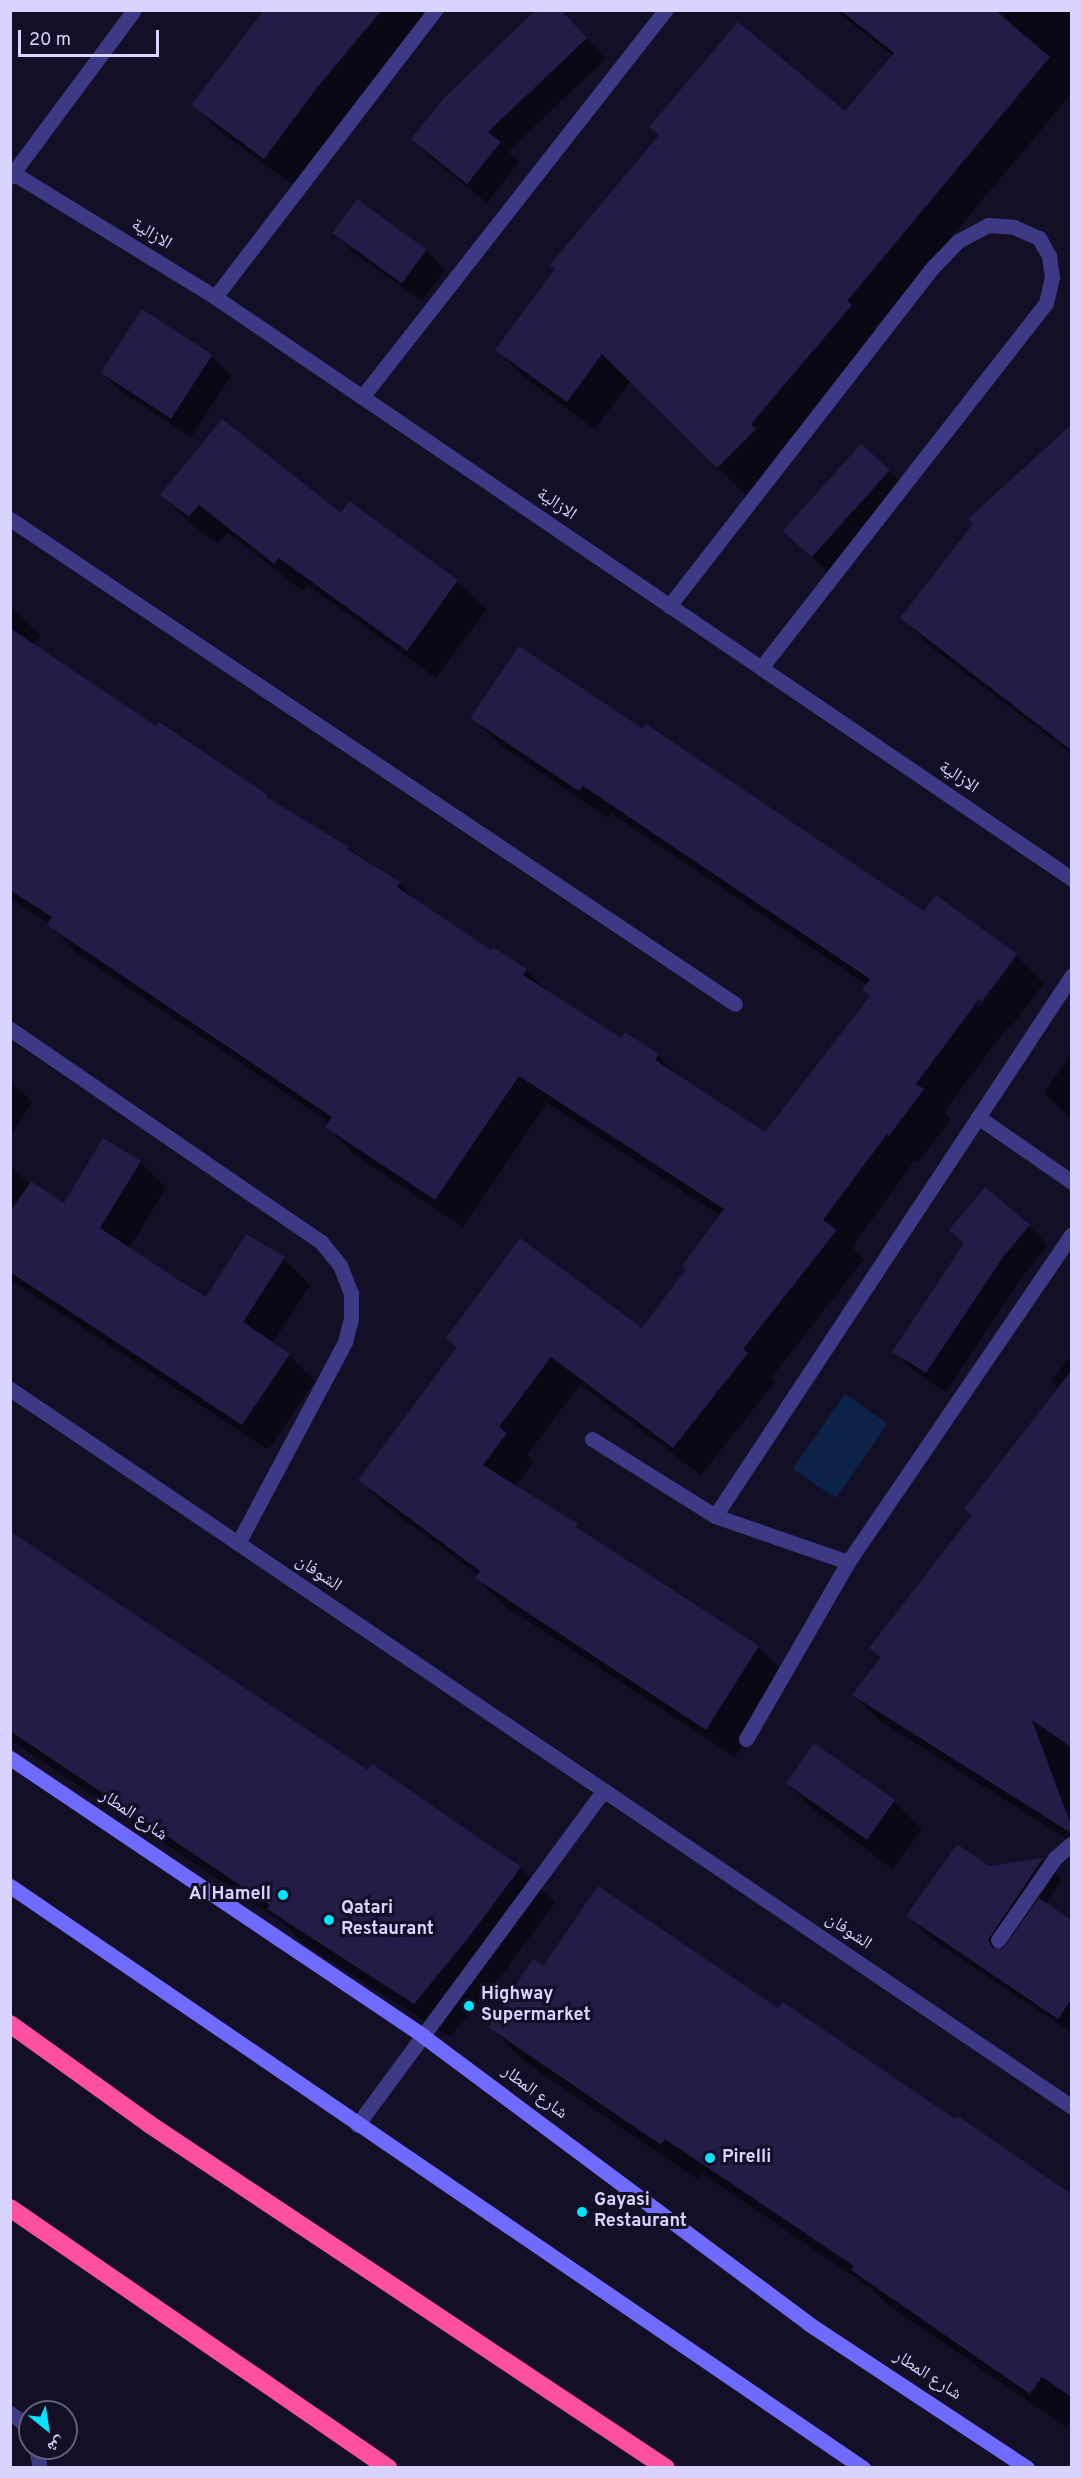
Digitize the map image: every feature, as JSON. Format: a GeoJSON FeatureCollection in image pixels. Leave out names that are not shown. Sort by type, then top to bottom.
{"type":"FeatureCollection","features":[{"type":"Feature","properties":{"kind":"highway"},"geometry":{"type":"LineString","coordinates":[[10,2024],[149,2124],[666,2468]]}},
{"type":"Feature","properties":{"kind":"highway"},"geometry":{"type":"LineString","coordinates":[[10,2208],[388,2468]]}},
{"type":"Feature","properties":{"kind":"street"},"geometry":{"type":"LineString","coordinates":[[12,175],[134,10]]}},
{"type":"Feature","properties":{"kind":"street"},"geometry":{"type":"LineString","coordinates":[[215,297],[435,10]]}},
{"type":"Feature","properties":{"kind":"street"},"geometry":{"type":"LineString","coordinates":[[362,397],[665,10]]}},
{"type":"Feature","properties":{"kind":"street","name":"الازالية"},"geometry":{"type":"LineString","coordinates":[[12,175],[215,297],[1071,879]]}},
{"type":"Feature","properties":{"kind":"street"},"geometry":{"type":"LineString","coordinates":[[669,606],[933,267],[952,248],[988,225],[1014,227],[1039,238],[1049,256],[1052,277],[1046,303],[761,668]]}},
{"type":"Feature","properties":{"kind":"street"},"geometry":{"type":"LineString","coordinates":[[10,519],[735,1004]]}},
{"type":"Feature","properties":{"kind":"street"},"geometry":{"type":"LineString","coordinates":[[715,1516],[1071,975]]}},
{"type":"Feature","properties":{"kind":"street"},"geometry":{"type":"LineString","coordinates":[[10,1029],[322,1243],[340,1265],[351,1293],[351,1318],[345,1342],[238,1543]]}},
{"type":"Feature","properties":{"kind":"street"},"geometry":{"type":"LineString","coordinates":[[978,1117],[1071,1182]]}},
{"type":"Feature","properties":{"kind":"street"},"geometry":{"type":"LineString","coordinates":[[746,1739],[848,1562],[1071,1234]]}},
{"type":"Feature","properties":{"kind":"street","name":"الشوفان"},"geometry":{"type":"LineString","coordinates":[[10,1389],[1071,2107]]}},
{"type":"Feature","properties":{"kind":"street"},"geometry":{"type":"LineString","coordinates":[[592,1438],[715,1516],[848,1562]]}},
{"type":"Feature","properties":{"kind":"street","name":"شارع المطار"},"geometry":{"type":"LineString","coordinates":[[10,1758],[423,2036],[809,2324],[1028,2468]]}},
{"type":"Feature","properties":{"kind":"street"},"geometry":{"type":"LineString","coordinates":[[357,2125],[604,1790]]}},
{"type":"Feature","properties":{"kind":"street"},"geometry":{"type":"LineString","coordinates":[[998,1941],[1055,1858],[1071,1843]]}},
{"type":"Feature","properties":{"kind":"street"},"geometry":{"type":"LineString","coordinates":[[10,1886],[357,2125],[863,2468]]}},
{"type":"Feature","properties":{"kind":"water"},"geometry":{"type":"Polygon","coordinates":[[[845,1394],[888,1424],[835,1498],[793,1469],[845,1394]]]}},
{"type":"Feature","properties":{"kind":"building"},"geometry":{"type":"Polygon","coordinates":[[[264,10],[382,10],[316,89],[264,159],[191,105],[264,10]]]}},
{"type":"Feature","properties":{"kind":"building"},"geometry":{"type":"Polygon","coordinates":[[[536,10],[561,10],[587,38],[488,132],[501,142],[467,184],[411,139],[444,98],[536,10]]]}},
{"type":"Feature","properties":{"kind":"building"},"geometry":{"type":"Polygon","coordinates":[[[840,10],[995,10],[1050,57],[847,301],[852,305],[751,424],[756,429],[717,468],[602,354],[567,402],[495,350],[555,269],[550,265],[659,135],[649,127],[738,22],[845,111],[894,53],[840,10]]]}},
{"type":"Feature","properties":{"kind":"building"},"geometry":{"type":"Polygon","coordinates":[[[357,199],[427,250],[402,284],[332,233],[357,199]]]}},
{"type":"Feature","properties":{"kind":"building"},"geometry":{"type":"Polygon","coordinates":[[[142,309],[212,355],[171,418],[101,373],[142,309]]]}},
{"type":"Feature","properties":{"kind":"building"},"geometry":{"type":"Polygon","coordinates":[[[222,419],[341,513],[349,501],[458,580],[407,651],[279,558],[274,564],[199,505],[189,517],[160,495],[222,419]]]}},
{"type":"Feature","properties":{"kind":"building"},"geometry":{"type":"Polygon","coordinates":[[[1071,425],[1071,750],[900,618],[973,524],[968,519],[1071,425]]]}},
{"type":"Feature","properties":{"kind":"building"},"geometry":{"type":"Polygon","coordinates":[[[861,444],[890,470],[812,557],[783,531],[861,444]]]}},
{"type":"Feature","properties":{"kind":"building"},"geometry":{"type":"Polygon","coordinates":[[[10,628],[156,726],[159,722],[268,795],[266,797],[349,847],[347,849],[400,882],[397,887],[491,950],[493,947],[527,969],[523,975],[621,1038],[625,1032],[659,1054],[655,1060],[765,1132],[870,996],[862,990],[870,979],[583,786],[579,791],[470,718],[519,646],[643,729],[646,724],[924,911],[936,895],[1017,954],[982,1001],[979,999],[916,1084],[924,1089],[889,1136],[887,1134],[823,1220],[837,1230],[743,1349],[748,1353],[673,1448],[551,1357],[499,1427],[507,1433],[483,1465],[578,1524],[576,1527],[759,1646],[706,1730],[475,1578],[480,1571],[358,1480],[457,1347],[446,1338],[520,1238],[642,1328],[686,1269],[682,1266],[724,1209],[519,1076],[435,1200],[325,1127],[332,1117],[47,925],[52,917],[10,890],[10,628]]]}},
{"type":"Feature","properties":{"kind":"building"},"geometry":{"type":"Polygon","coordinates":[[[103,1138],[141,1161],[100,1228],[180,1281],[206,1297],[246,1234],[285,1257],[243,1322],[290,1354],[242,1425],[10,1272],[10,1212],[31,1181],[64,1203],[103,1138]]]}},
{"type":"Feature","properties":{"kind":"building"},"geometry":{"type":"Polygon","coordinates":[[[985,1187],[1030,1225],[1003,1257],[926,1373],[892,1352],[964,1243],[949,1230],[985,1187]]]}},
{"type":"Feature","properties":{"kind":"building"},"geometry":{"type":"Polygon","coordinates":[[[1071,1371],[1071,1747],[1032,1720],[1071,1825],[1071,1833],[852,1695],[881,1657],[869,1648],[972,1515],[964,1509],[1071,1371]]]}},
{"type":"Feature","properties":{"kind":"building"},"geometry":{"type":"Polygon","coordinates":[[[10,1531],[368,1770],[372,1764],[521,1867],[469,1937],[414,2004],[267,1909],[270,1905],[10,1731],[10,1531]]]}},
{"type":"Feature","properties":{"kind":"building"},"geometry":{"type":"Polygon","coordinates":[[[814,1743],[895,1800],[867,1840],[786,1783],[814,1743]]]}},
{"type":"Feature","properties":{"kind":"building"},"geometry":{"type":"Polygon","coordinates":[[[957,1844],[989,1866],[1043,1858],[988,1940],[993,1948],[1003,1948],[1039,1898],[1071,1920],[1071,2000],[1058,2019],[906,1916],[957,1844]]]}},
{"type":"Feature","properties":{"kind":"building"},"geometry":{"type":"Polygon","coordinates":[[[598,1886],[778,2008],[783,2002],[955,2119],[958,2116],[1071,2194],[1071,2397],[1042,2377],[1030,2394],[851,2270],[854,2266],[665,2139],[661,2145],[488,2027],[533,1959],[543,1966],[598,1886]]]}},
{"type":"Feature","properties":{"kind":"place","name":"Al Hamell"},"geometry":{"type":"Point","coordinates":[283,1895]}},
{"type":"Feature","properties":{"kind":"place","name":"Qatari Restaurant"},"geometry":{"type":"Point","coordinates":[329,1920]}},
{"type":"Feature","properties":{"kind":"place","name":"Highway Supermarket"},"geometry":{"type":"Point","coordinates":[469,2006]}},
{"type":"Feature","properties":{"kind":"place","name":"Pirelli"},"geometry":{"type":"Point","coordinates":[710,2158]}},
{"type":"Feature","properties":{"kind":"place","name":"Gayasi Restaurant"},"geometry":{"type":"Point","coordinates":[582,2212]}}]}
